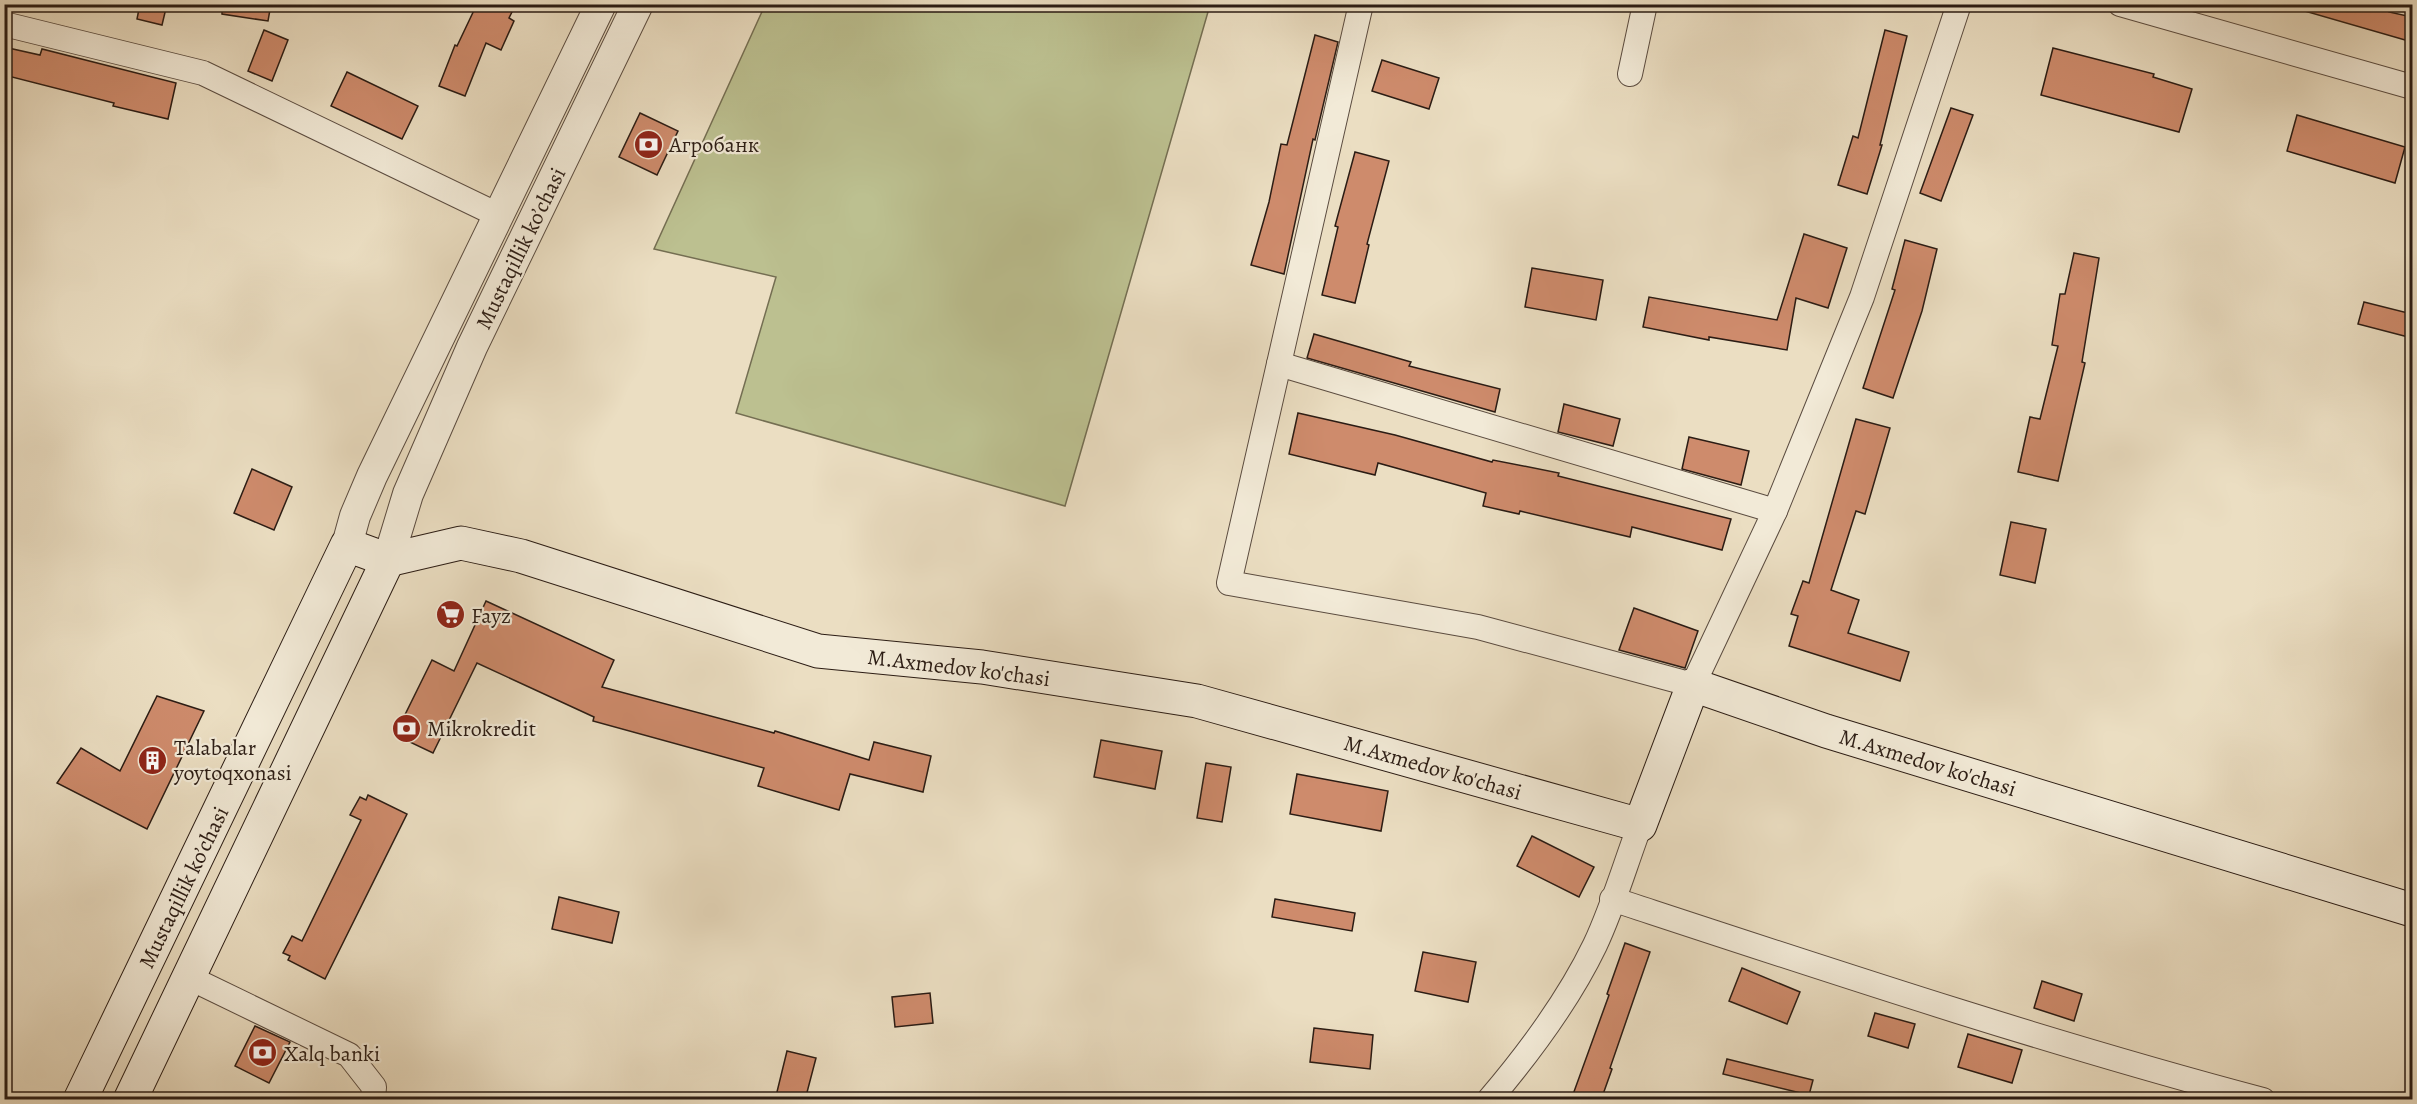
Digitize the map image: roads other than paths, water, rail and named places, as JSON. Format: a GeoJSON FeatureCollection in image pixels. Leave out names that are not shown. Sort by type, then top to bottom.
{"type":"FeatureCollection","features":[{"type":"Feature","properties":{"kind":"main road","name":"M.Axmedov ko'chasi"},"geometry":{"type":"LineString","coordinates":[[388,560],[461,543],[521,556],[818,651],[982,667],[1197,701],[1640,825]]}},
{"type":"Feature","properties":{"kind":"main road"},"geometry":{"type":"LineString","coordinates":[[347,544],[388,560]]}},
{"type":"Feature","properties":{"kind":"main road","name":"Mustaqillik ko’chasi"},"geometry":{"type":"LineString","coordinates":[[80,1100],[347,544]]}},
{"type":"Feature","properties":{"kind":"main road","name":"Mustaqillik ko’chasi"},"geometry":{"type":"LineString","coordinates":[[129,1100],[388,560]]}},
{"type":"Feature","properties":{"kind":"main road"},"geometry":{"type":"LineString","coordinates":[[1640,825],[1659,780],[1689,694]]}},
{"type":"Feature","properties":{"kind":"main road","name":"M.Axmedov ko'chasi"},"geometry":{"type":"LineString","coordinates":[[1689,694],[1826,731],[2412,910]]}},
{"type":"Feature","properties":{"kind":"street","name":"Mustaqillik ko’chasi"},"geometry":{"type":"LineString","coordinates":[[347,544],[355,516],[372,476],[601,4]]}},
{"type":"Feature","properties":{"kind":"street","name":"Mustaqillik ko’chasi"},"geometry":{"type":"LineString","coordinates":[[388,560],[408,494],[472,347],[638,4]]}},
{"type":"Feature","properties":{"kind":"street"},"geometry":{"type":"LineString","coordinates":[[1361,4],[1229,583],[1479,627],[1689,694],[1775,511],[1862,297],[1959,4]]}},
{"type":"Feature","properties":{"kind":"street"},"geometry":{"type":"LineString","coordinates":[[1630,74],[1645,4]]}},
{"type":"Feature","properties":{"kind":"street"},"geometry":{"type":"LineString","coordinates":[[2120,4],[2412,87]]}},
{"type":"Feature","properties":{"kind":"street"},"geometry":{"type":"LineString","coordinates":[[4,24],[203,73],[500,216]]}},
{"type":"Feature","properties":{"kind":"street"},"geometry":{"type":"LineString","coordinates":[[1279,364],[1775,511]]}},
{"type":"Feature","properties":{"kind":"street"},"geometry":{"type":"LineString","coordinates":[[1489,1100],[1562,1003],[1595,944],[1640,825]]}},
{"type":"Feature","properties":{"kind":"street"},"geometry":{"type":"LineString","coordinates":[[1612,899],[1862,981],[2184,1079],[2263,1100]]}},
{"type":"Feature","properties":{"kind":"street"},"geometry":{"type":"LineString","coordinates":[[188,977],[349,1055],[374,1087],[373,1100]]}},
{"type":"Feature","properties":{"kind":"place","name":"Агробанк"},"geometry":{"type":"Point","coordinates":[648,144]}},
{"type":"Feature","properties":{"kind":"place","name":"Fayz"},"geometry":{"type":"Point","coordinates":[450,615]}},
{"type":"Feature","properties":{"kind":"place","name":"Mikrokredit"},"geometry":{"type":"Point","coordinates":[406,728]}},
{"type":"Feature","properties":{"kind":"place","name":"Talabalar yoytoqxonasi"},"geometry":{"type":"Point","coordinates":[153,760]}},
{"type":"Feature","properties":{"kind":"place","name":"Xalq banki"},"geometry":{"type":"Point","coordinates":[263,1053]}}]}
